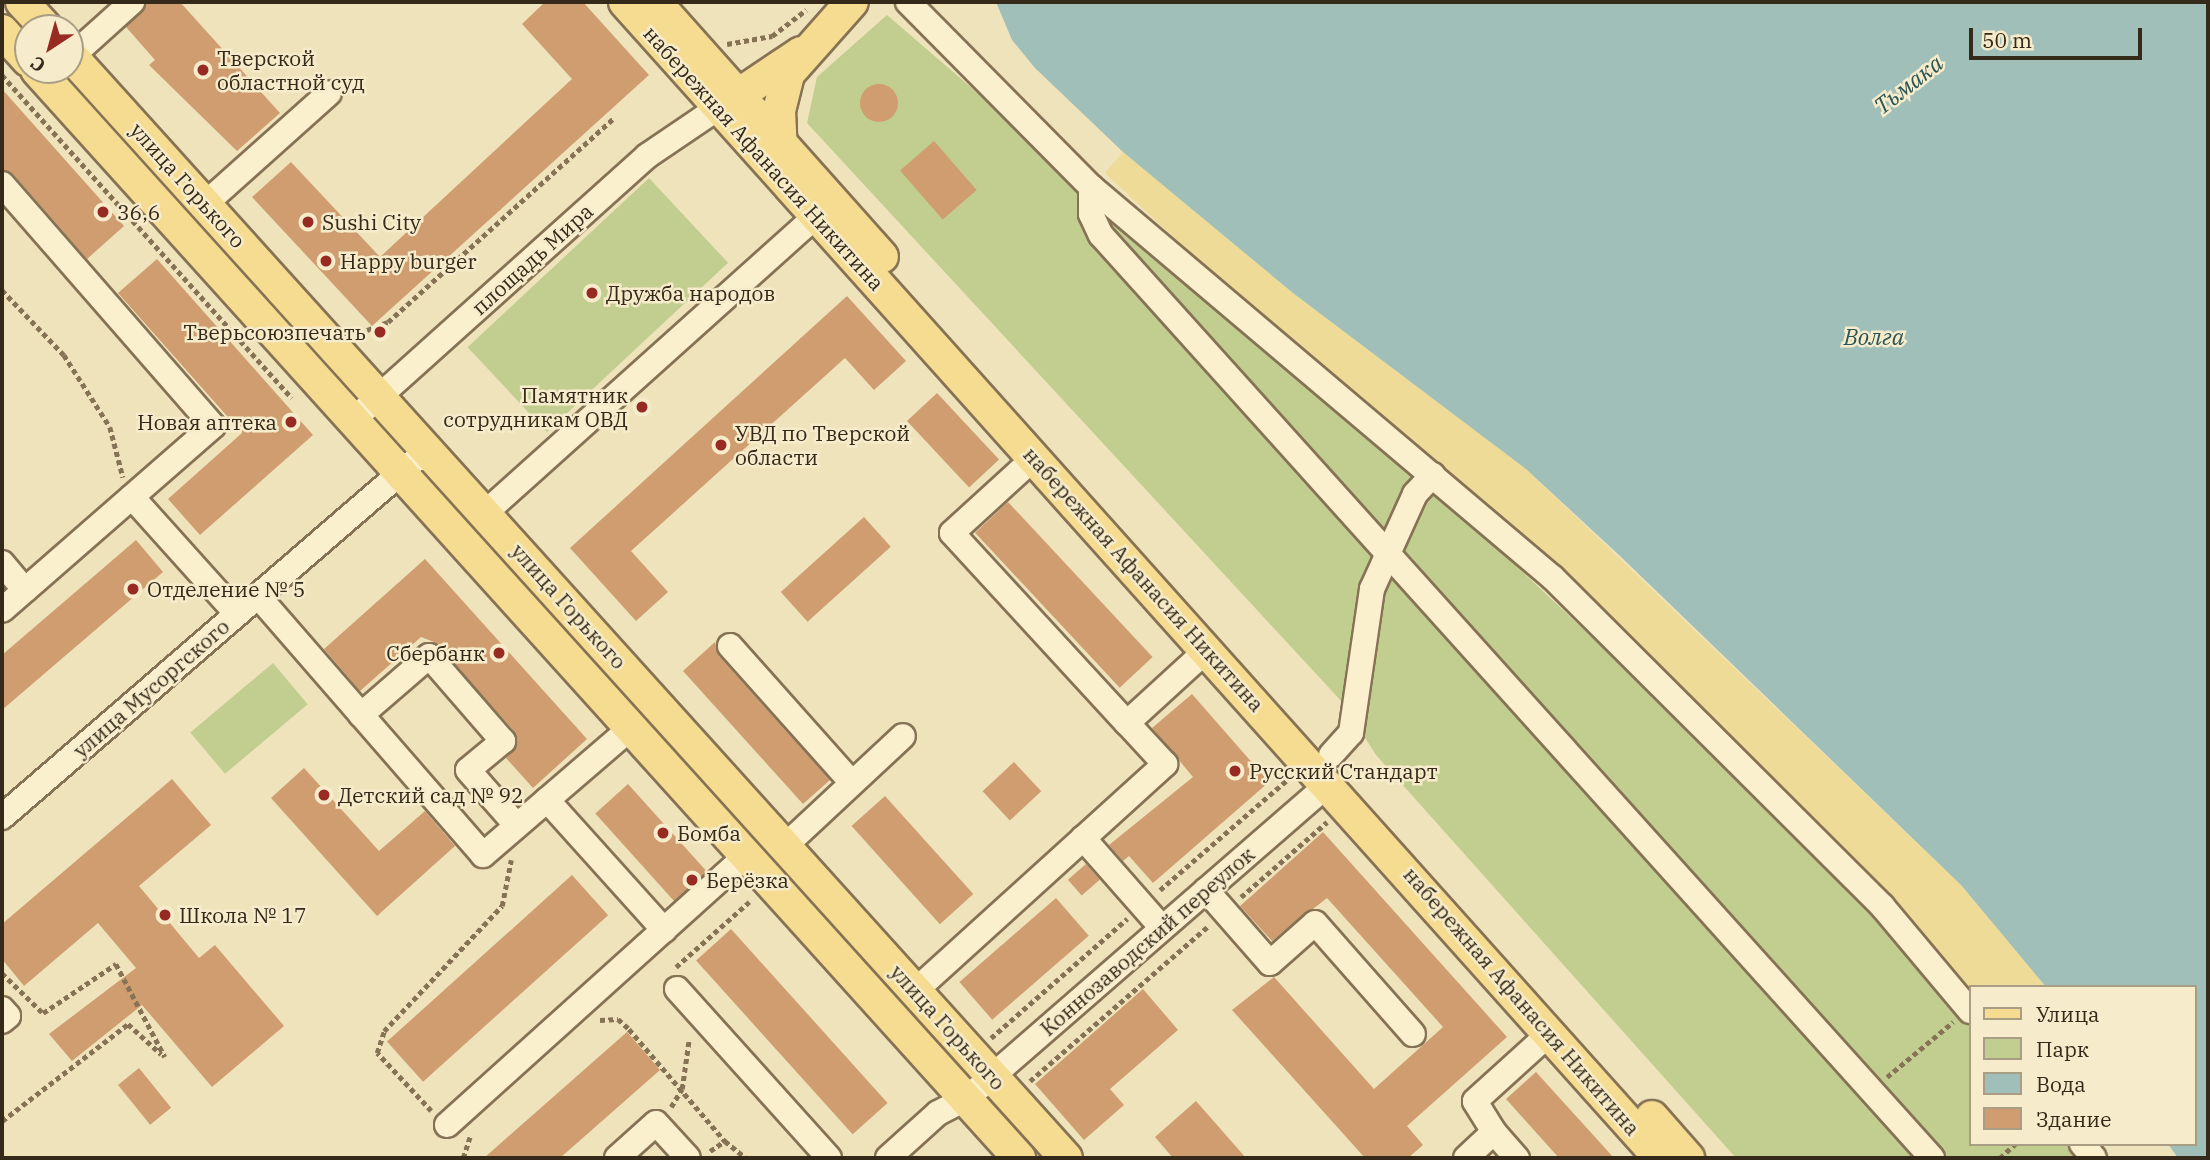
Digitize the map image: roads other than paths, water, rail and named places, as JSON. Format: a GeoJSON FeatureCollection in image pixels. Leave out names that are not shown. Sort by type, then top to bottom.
{"type":"FeatureCollection","features":[{"type":"Feature","properties":{"kind":"main road","name":"набережная Афанасия Никитина"},"geometry":{"type":"LineString","coordinates":[[625,2],[727,102],[1034,458],[1208,649],[1330,769],[1550,1033],[1660,1158]]}},
{"type":"Feature","properties":{"kind":"main road","name":"набережная Афанасия Никитина"},"geometry":{"type":"LineString","coordinates":[[655,2],[714,51],[727,102],[780,143]]}},
{"type":"Feature","properties":{"kind":"main road"},"geometry":{"type":"LineString","coordinates":[[727,102],[802,52],[852,2]]}},
{"type":"Feature","properties":{"kind":"main road"},"geometry":{"type":"LineString","coordinates":[[2,31],[14,44]]}},
{"type":"Feature","properties":{"kind":"main road"},"geometry":{"type":"LineString","coordinates":[[714,51],[752,66],[802,52]]}},
{"type":"Feature","properties":{"kind":"main road"},"geometry":{"type":"LineString","coordinates":[[802,52],[780,98],[780,143],[814,204]]}},
{"type":"Feature","properties":{"kind":"main road","name":"улица Горького"},"geometry":{"type":"LineString","coordinates":[[84,70],[1066,1158]]}},
{"type":"Feature","properties":{"kind":"main road","name":"улица Горького"},"geometry":{"type":"LineString","coordinates":[[50,84],[1019,1158]]}},
{"type":"Feature","properties":{"kind":"main road","name":"набережная Афанасия Никитина"},"geometry":{"type":"LineString","coordinates":[[814,204],[1688,1158]]}},
{"type":"Feature","properties":{"kind":"street"},"geometry":{"type":"LineString","coordinates":[[84,44],[132,2]]}},
{"type":"Feature","properties":{"kind":"street"},"geometry":{"type":"LineString","coordinates":[[908,2],[1091,187],[1553,578],[1882,906],[1968,1009]]}},
{"type":"Feature","properties":{"kind":"street"},"geometry":{"type":"LineString","coordinates":[[205,204],[329,93]]}},
{"type":"Feature","properties":{"kind":"street","name":"площадь Мира"},"geometry":{"type":"LineString","coordinates":[[354,419],[676,136],[727,102]]}},
{"type":"Feature","properties":{"kind":"street"},"geometry":{"type":"LineString","coordinates":[[2,184],[213,426],[2,610]]}},
{"type":"Feature","properties":{"kind":"street"},"geometry":{"type":"LineString","coordinates":[[1091,187],[1091,214],[1101,235],[1932,1158]]}},
{"type":"Feature","properties":{"kind":"street"},"geometry":{"type":"LineString","coordinates":[[485,513],[778,251],[814,204]]}},
{"type":"Feature","properties":{"kind":"street","name":"улица Мусоргского"},"geometry":{"type":"LineString","coordinates":[[7,803],[237,614],[428,449]]}},
{"type":"Feature","properties":{"kind":"street"},"geometry":{"type":"LineString","coordinates":[[915,991],[1165,764],[952,533],[1034,458]]}},
{"type":"Feature","properties":{"kind":"street","name":"Коннозаводский переулок"},"geometry":{"type":"LineString","coordinates":[[888,1158],[938,1113],[966,1099],[1206,890],[1330,769],[1351,733],[1365,615],[1388,552],[1415,494],[1433,475]]}},
{"type":"Feature","properties":{"kind":"street"},"geometry":{"type":"LineString","coordinates":[[132,497],[237,614]]}},
{"type":"Feature","properties":{"kind":"street"},"geometry":{"type":"LineString","coordinates":[[2,563],[25,590]]}},
{"type":"Feature","properties":{"kind":"street"},"geometry":{"type":"LineString","coordinates":[[258,596],[483,855],[632,727]]}},
{"type":"Feature","properties":{"kind":"street"},"geometry":{"type":"LineString","coordinates":[[730,646],[852,783]]}},
{"type":"Feature","properties":{"kind":"street"},"geometry":{"type":"LineString","coordinates":[[1127,723],[1208,649]]}},
{"type":"Feature","properties":{"kind":"street"},"geometry":{"type":"LineString","coordinates":[[361,715],[429,656],[503,741],[468,770],[508,834]]}},
{"type":"Feature","properties":{"kind":"street"},"geometry":{"type":"LineString","coordinates":[[785,846],[903,736]]}},
{"type":"Feature","properties":{"kind":"street"},"geometry":{"type":"LineString","coordinates":[[547,800],[664,930]]}},
{"type":"Feature","properties":{"kind":"street"},"geometry":{"type":"LineString","coordinates":[[1083,838],[1162,928]]}},
{"type":"Feature","properties":{"kind":"street"},"geometry":{"type":"LineString","coordinates":[[447,1125],[747,855]]}},
{"type":"Feature","properties":{"kind":"street"},"geometry":{"type":"LineString","coordinates":[[1206,890],[1270,963],[1315,923],[1413,1034]]}},
{"type":"Feature","properties":{"kind":"street"},"geometry":{"type":"LineString","coordinates":[[685,998],[829,1158]]}},
{"type":"Feature","properties":{"kind":"street"},"geometry":{"type":"LineString","coordinates":[[2,1009],[8,1016],[2,1021]]}},
{"type":"Feature","properties":{"kind":"street"},"geometry":{"type":"LineString","coordinates":[[1517,1158],[1494,1132],[1475,1101],[1550,1033]]}},
{"type":"Feature","properties":{"kind":"street"},"geometry":{"type":"LineString","coordinates":[[617,1158],[656,1123],[688,1158]]}},
{"type":"Feature","properties":{"kind":"street"},"geometry":{"type":"LineString","coordinates":[[1466,1158],[1494,1132]]}},
{"type":"Feature","properties":{"kind":"water","name":"Волга"},"geometry":{"type":"Polygon","coordinates":[[[996,2],[2208,2],[2208,1158],[2178,1158],[2169,1146],[2196,1146],[2196,985],[2044,985],[1961,885],[1526,469],[1293,293],[1123,152],[1035,68],[1012,40],[996,2]]]}},
{"type":"Feature","properties":{"kind":"place","name":"Тверской областной суд"},"geometry":{"type":"Point","coordinates":[203,70]}},
{"type":"Feature","properties":{"kind":"place","name":"36,6"},"geometry":{"type":"Point","coordinates":[103,212]}},
{"type":"Feature","properties":{"kind":"place","name":"Sushi City"},"geometry":{"type":"Point","coordinates":[308,222]}},
{"type":"Feature","properties":{"kind":"place","name":"Happy burger"},"geometry":{"type":"Point","coordinates":[326,261]}},
{"type":"Feature","properties":{"kind":"place","name":"Дружба народов"},"geometry":{"type":"Point","coordinates":[592,293]}},
{"type":"Feature","properties":{"kind":"place","name":"Тверьсоюзпечать"},"geometry":{"type":"Point","coordinates":[380,332]}},
{"type":"Feature","properties":{"kind":"place","name":"Памятник сотрудникам ОВД"},"geometry":{"type":"Point","coordinates":[642,407]}},
{"type":"Feature","properties":{"kind":"place","name":"Новая аптека"},"geometry":{"type":"Point","coordinates":[291,422]}},
{"type":"Feature","properties":{"kind":"place","name":"УВД по Тверской области"},"geometry":{"type":"Point","coordinates":[721,445]}},
{"type":"Feature","properties":{"kind":"place","name":"Отделение № 5"},"geometry":{"type":"Point","coordinates":[133,589]}},
{"type":"Feature","properties":{"kind":"place","name":"Сбербанк"},"geometry":{"type":"Point","coordinates":[499,653]}},
{"type":"Feature","properties":{"kind":"place","name":"Русский Стандарт"},"geometry":{"type":"Point","coordinates":[1235,771]}},
{"type":"Feature","properties":{"kind":"place","name":"Детский сад № 92"},"geometry":{"type":"Point","coordinates":[324,795]}},
{"type":"Feature","properties":{"kind":"place","name":"Бомба"},"geometry":{"type":"Point","coordinates":[663,833]}},
{"type":"Feature","properties":{"kind":"place","name":"Берёзка"},"geometry":{"type":"Point","coordinates":[692,880]}},
{"type":"Feature","properties":{"kind":"place","name":"Школа № 17"},"geometry":{"type":"Point","coordinates":[165,915]}},
{"type":"Feature","properties":{"kind":"water label","name":"Тьмака"},"geometry":{"type":"Point","coordinates":[1908,84]}}]}
